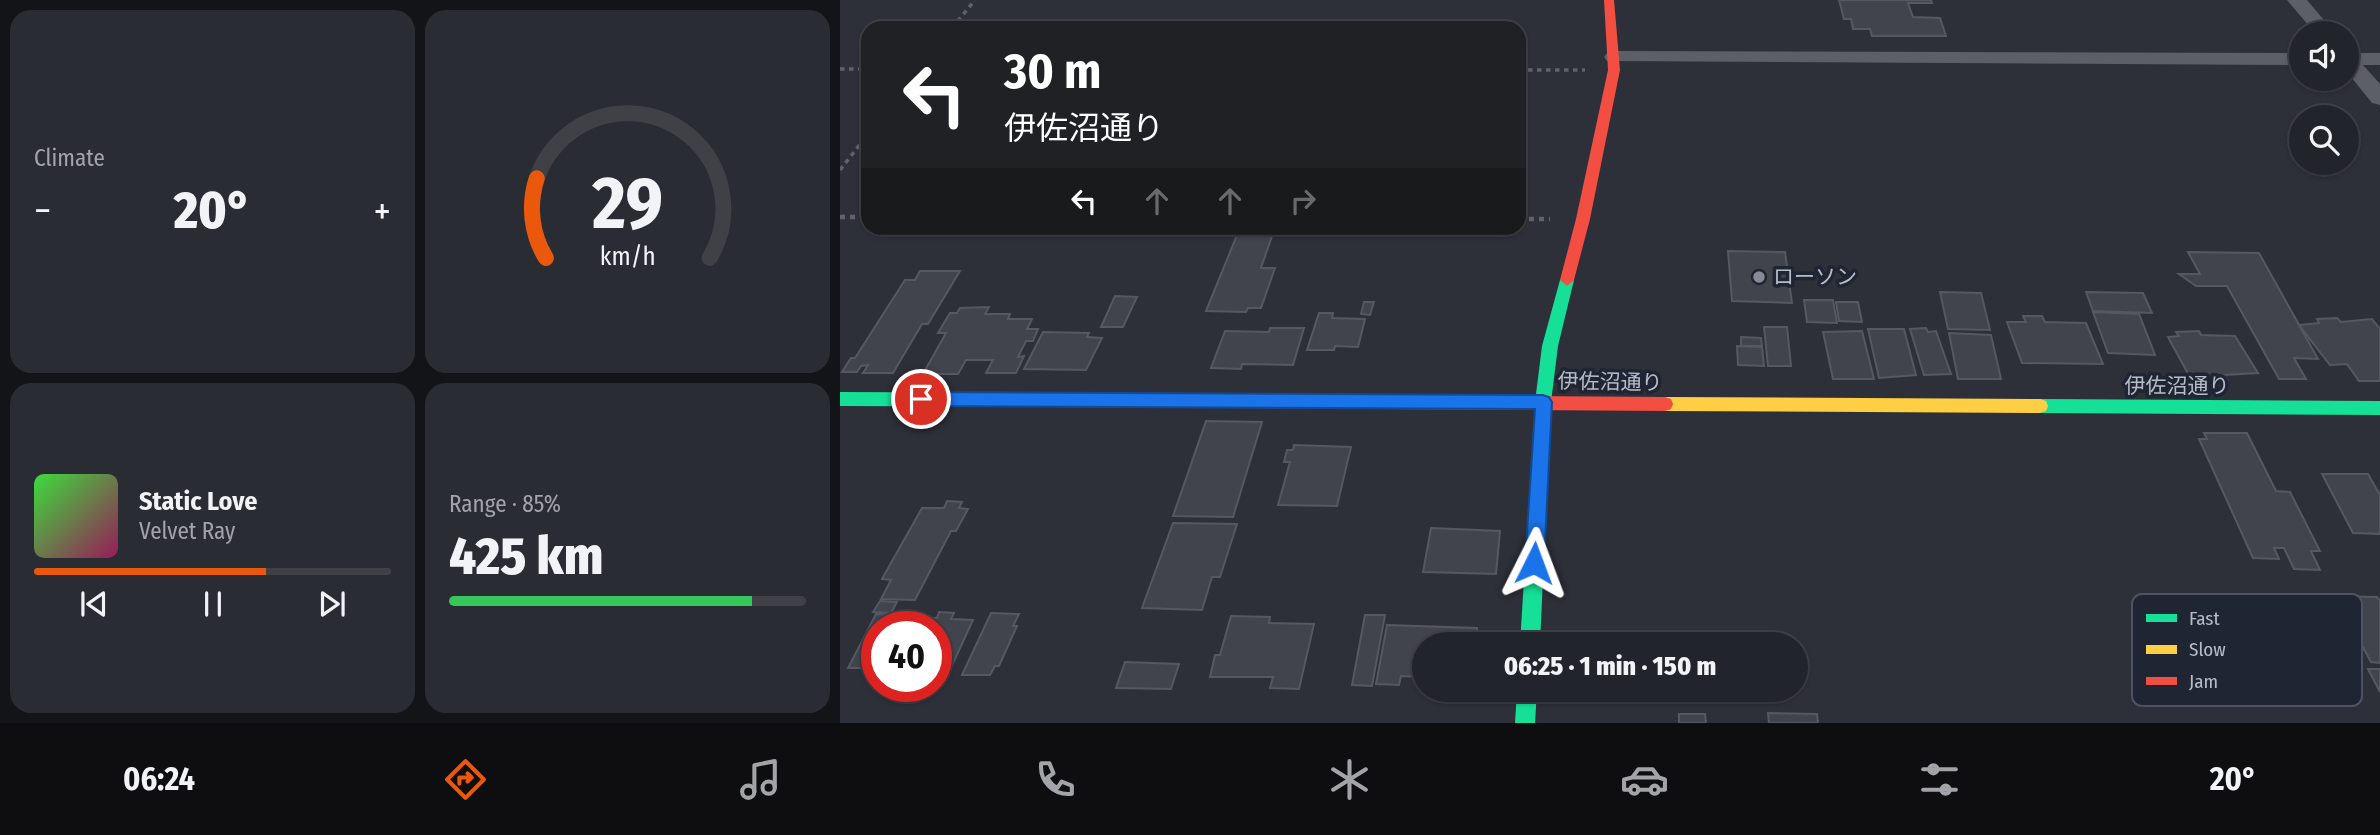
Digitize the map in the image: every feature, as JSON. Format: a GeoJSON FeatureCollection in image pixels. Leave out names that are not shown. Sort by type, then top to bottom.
{"type":"FeatureCollection","features":[{"type":"Feature","properties":{"kind":"street"},"geometry":{"type":"LineString","coordinates":[[1531,632],[1543,402],[1550,346],[1591,184],[1614,63],[1609,0]]}},
{"type":"Feature","properties":{"kind":"street"},"geometry":{"type":"LineString","coordinates":[[2297,0],[2315,21]]}},
{"type":"Feature","properties":{"kind":"street"},"geometry":{"type":"LineString","coordinates":[[1614,63],[2289,59]]}},
{"type":"Feature","properties":{"kind":"street"},"geometry":{"type":"LineString","coordinates":[[2380,59],[2347,59],[2380,99]]}},
{"type":"Feature","properties":{"kind":"street","name":"伊佐沼通り"},"geometry":{"type":"LineString","coordinates":[[840,399],[2380,408]]}},
{"type":"Feature","properties":{"kind":"street"},"geometry":{"type":"LineString","coordinates":[[1525,723],[1526,702]]}},
{"type":"Feature","properties":{"kind":"path"},"geometry":{"type":"LineString","coordinates":[[958,21],[975,0]]}},
{"type":"Feature","properties":{"kind":"path"},"geometry":{"type":"LineString","coordinates":[[1526,69],[1614,63]]}},
{"type":"Feature","properties":{"kind":"path"},"geometry":{"type":"LineString","coordinates":[[840,69],[861,69]]}},
{"type":"Feature","properties":{"kind":"path"},"geometry":{"type":"LineString","coordinates":[[840,170],[861,143]]}},
{"type":"Feature","properties":{"kind":"path"},"geometry":{"type":"LineString","coordinates":[[840,217],[861,217]]}},
{"type":"Feature","properties":{"kind":"building"},"geometry":{"type":"Polygon","coordinates":[[[1839,0],[1931,0],[1932,3],[1908,3],[1913,17],[1940,18],[1946,36],[1872,36],[1870,29],[1853,29],[1851,19],[1844,19],[1839,0]]]}},
{"type":"Feature","properties":{"kind":"building"},"geometry":{"type":"Polygon","coordinates":[[[1237,235],[1272,236],[1261,268],[1275,268],[1261,308],[1248,308],[1246,312],[1206,311],[1237,235]]]}},
{"type":"Feature","properties":{"kind":"building","name":"ローソン"},"geometry":{"type":"Polygon","coordinates":[[[1728,251],[1785,252],[1792,303],[1732,301],[1728,251]]]}},
{"type":"Feature","properties":{"kind":"building"},"geometry":{"type":"Polygon","coordinates":[[[2188,252],[2259,253],[2318,359],[2294,358],[2306,379],[2279,379],[2227,286],[2196,286],[2179,274],[2200,274],[2188,252]]]}},
{"type":"Feature","properties":{"kind":"building"},"geometry":{"type":"Polygon","coordinates":[[[920,271],[960,271],[928,324],[922,324],[893,373],[863,373],[868,365],[861,366],[857,372],[842,372],[851,358],[855,358],[905,280],[915,280],[920,271]]]}},
{"type":"Feature","properties":{"kind":"building"},"geometry":{"type":"Polygon","coordinates":[[[1940,292],[1981,293],[1990,330],[1948,329],[1940,292]]]}},
{"type":"Feature","properties":{"kind":"building"},"geometry":{"type":"Polygon","coordinates":[[[2086,292],[2143,293],[2152,313],[2093,311],[2086,292]]]}},
{"type":"Feature","properties":{"kind":"building"},"geometry":{"type":"Polygon","coordinates":[[[1115,296],[1137,297],[1123,327],[1101,327],[1115,296]]]}},
{"type":"Feature","properties":{"kind":"building"},"geometry":{"type":"Polygon","coordinates":[[[1804,300],[1833,300],[1837,323],[1807,322],[1804,300]]]}},
{"type":"Feature","properties":{"kind":"building"},"geometry":{"type":"Polygon","coordinates":[[[1364,302],[1374,302],[1370,315],[1361,314],[1364,302]]]}},
{"type":"Feature","properties":{"kind":"building"},"geometry":{"type":"Polygon","coordinates":[[[1836,302],[1858,302],[1862,322],[1839,321],[1836,302]]]}},
{"type":"Feature","properties":{"kind":"building"},"geometry":{"type":"Polygon","coordinates":[[[989,307],[985,314],[1010,314],[1008,319],[1032,319],[1027,329],[1038,329],[1033,341],[1026,341],[1018,357],[1024,356],[1016,373],[986,373],[993,360],[966,360],[958,374],[923,374],[946,333],[938,333],[950,313],[957,313],[960,308],[989,307]]]}},
{"type":"Feature","properties":{"kind":"building"},"geometry":{"type":"Polygon","coordinates":[[[2093,312],[2139,314],[2155,355],[2108,353],[2093,312]]]}},
{"type":"Feature","properties":{"kind":"building"},"geometry":{"type":"Polygon","coordinates":[[[1319,313],[1333,313],[1332,318],[1365,319],[1358,347],[1335,346],[1334,350],[1307,350],[1319,313]]]}},
{"type":"Feature","properties":{"kind":"building"},"geometry":{"type":"Polygon","coordinates":[[[2023,316],[2042,316],[2045,322],[2086,323],[2103,364],[2022,363],[2007,322],[2026,322],[2023,316]]]}},
{"type":"Feature","properties":{"kind":"building"},"geometry":{"type":"Polygon","coordinates":[[[2337,318],[2341,322],[2372,319],[2380,329],[2380,381],[2359,381],[2347,364],[2330,365],[2299,325],[2319,323],[2317,319],[2337,318]]]}},
{"type":"Feature","properties":{"kind":"building"},"geometry":{"type":"Polygon","coordinates":[[[1764,327],[1787,327],[1791,366],[1768,366],[1764,327]]]}},
{"type":"Feature","properties":{"kind":"building"},"geometry":{"type":"Polygon","coordinates":[[[1270,328],[1304,328],[1293,365],[1242,364],[1241,369],[1211,368],[1225,331],[1269,332],[1270,328]]]}},
{"type":"Feature","properties":{"kind":"building"},"geometry":{"type":"Polygon","coordinates":[[[1926,328],[1928,332],[1936,331],[1951,374],[1924,375],[1910,329],[1926,328]]]}},
{"type":"Feature","properties":{"kind":"building"},"geometry":{"type":"Polygon","coordinates":[[[1868,329],[1904,329],[1916,375],[1879,378],[1868,329]]]}},
{"type":"Feature","properties":{"kind":"building"},"geometry":{"type":"Polygon","coordinates":[[[1862,331],[1874,379],[1833,379],[1823,332],[1862,331]]]}},
{"type":"Feature","properties":{"kind":"building"},"geometry":{"type":"Polygon","coordinates":[[[2199,331],[2201,335],[2235,336],[2258,373],[2224,375],[2227,380],[2192,381],[2168,337],[2179,336],[2176,332],[2199,331]]]}},
{"type":"Feature","properties":{"kind":"building"},"geometry":{"type":"Polygon","coordinates":[[[1043,332],[1089,333],[1087,337],[1102,338],[1086,370],[1024,369],[1043,332]]]}},
{"type":"Feature","properties":{"kind":"building"},"geometry":{"type":"Polygon","coordinates":[[[1949,333],[1991,335],[2001,379],[1958,379],[1949,333]]]}},
{"type":"Feature","properties":{"kind":"building"},"geometry":{"type":"Polygon","coordinates":[[[1741,337],[1761,338],[1762,346],[1741,346],[1741,337]]]}},
{"type":"Feature","properties":{"kind":"building"},"geometry":{"type":"Polygon","coordinates":[[[1737,346],[1762,347],[1764,366],[1738,365],[1737,346]]]}},
{"type":"Feature","properties":{"kind":"building"},"geometry":{"type":"Polygon","coordinates":[[[1206,421],[1262,422],[1233,517],[1173,516],[1206,421]]]}},
{"type":"Feature","properties":{"kind":"building"},"geometry":{"type":"Polygon","coordinates":[[[2204,433],[2247,433],[2276,491],[2290,492],[2320,551],[2311,551],[2320,570],[2294,569],[2284,548],[2274,548],[2279,559],[2253,558],[2199,439],[2207,439],[2204,433]]]}},
{"type":"Feature","properties":{"kind":"building"},"geometry":{"type":"Polygon","coordinates":[[[1294,445],[1351,447],[1337,506],[1278,505],[1290,462],[1284,462],[1287,450],[1293,450],[1294,445]]]}},
{"type":"Feature","properties":{"kind":"building"},"geometry":{"type":"Polygon","coordinates":[[[2322,474],[2368,474],[2380,495],[2380,534],[2353,533],[2322,474]]]}},
{"type":"Feature","properties":{"kind":"building"},"geometry":{"type":"Polygon","coordinates":[[[947,501],[962,502],[959,508],[968,509],[956,531],[951,531],[915,600],[881,599],[891,580],[882,579],[922,508],[944,508],[947,501]]]}},
{"type":"Feature","properties":{"kind":"building"},"geometry":{"type":"Polygon","coordinates":[[[1173,523],[1237,524],[1220,577],[1212,577],[1202,610],[1142,608],[1173,523]]]}},
{"type":"Feature","properties":{"kind":"building"},"geometry":{"type":"Polygon","coordinates":[[[1431,528],[1500,531],[1496,574],[1423,572],[1431,528]]]}},
{"type":"Feature","properties":{"kind":"building"},"geometry":{"type":"Polygon","coordinates":[[[2362,597],[2377,597],[2380,601],[2380,663],[2371,662],[2362,645],[2362,597]]]}},
{"type":"Feature","properties":{"kind":"building"},"geometry":{"type":"Polygon","coordinates":[[[880,601],[897,602],[892,611],[874,611],[880,601]]]}},
{"type":"Feature","properties":{"kind":"building"},"geometry":{"type":"Polygon","coordinates":[[[991,613],[1019,614],[1013,626],[1017,626],[999,666],[995,666],[990,675],[962,675],[991,613]]]}},
{"type":"Feature","properties":{"kind":"building"},"geometry":{"type":"Polygon","coordinates":[[[1365,615],[1385,615],[1372,686],[1352,685],[1365,615]]]}},
{"type":"Feature","properties":{"kind":"building"},"geometry":{"type":"Polygon","coordinates":[[[1231,616],[1270,617],[1269,623],[1314,624],[1299,689],[1270,688],[1273,677],[1210,677],[1215,655],[1220,655],[1231,616]]]}},
{"type":"Feature","properties":{"kind":"building"},"geometry":{"type":"Polygon","coordinates":[[[952,619],[973,620],[952,666],[952,619]]]}},
{"type":"Feature","properties":{"kind":"building"},"geometry":{"type":"Polygon","coordinates":[[[1387,625],[1477,628],[1476,632],[1412,632],[1412,676],[1401,676],[1399,685],[1376,684],[1387,625]]]}},
{"type":"Feature","properties":{"kind":"building"},"geometry":{"type":"Polygon","coordinates":[[[861,643],[861,668],[848,668],[861,643]]]}},
{"type":"Feature","properties":{"kind":"building"},"geometry":{"type":"Polygon","coordinates":[[[1125,662],[1179,664],[1171,689],[1116,688],[1125,662]]]}},
{"type":"Feature","properties":{"kind":"building"},"geometry":{"type":"Polygon","coordinates":[[[2368,669],[2380,669],[2380,692],[2368,669]]]}},
{"type":"Feature","properties":{"kind":"building"},"geometry":{"type":"Polygon","coordinates":[[[1768,713],[1817,714],[1818,723],[1769,723],[1768,713]]]}},
{"type":"Feature","properties":{"kind":"building"},"geometry":{"type":"Polygon","coordinates":[[[1679,714],[1705,714],[1706,723],[1679,723],[1679,714]]]}},
{"type":"Feature","properties":{"kind":"traffic: fast"},"geometry":{"type":"LineString","coordinates":[[1531,632],[1543,402],[1550,346],[1567,280]]}},
{"type":"Feature","properties":{"kind":"traffic: fast"},"geometry":{"type":"LineString","coordinates":[[840,399],[1247,401]]}},
{"type":"Feature","properties":{"kind":"traffic: fast"},"geometry":{"type":"LineString","coordinates":[[2040,406],[2380,408]]}},
{"type":"Feature","properties":{"kind":"traffic: fast"},"geometry":{"type":"LineString","coordinates":[[1525,723],[1526,702]]}},
{"type":"Feature","properties":{"kind":"traffic: slow"},"geometry":{"type":"LineString","coordinates":[[1665,404],[2040,406]]}},
{"type":"Feature","properties":{"kind":"traffic: jam"},"geometry":{"type":"LineString","coordinates":[[1567,280],[1583,219],[1614,70],[1609,0]]}},
{"type":"Feature","properties":{"kind":"traffic: jam"},"geometry":{"type":"LineString","coordinates":[[1247,401],[1665,404]]}},
{"type":"Feature","properties":{"kind":"place","name":"ローソン"},"geometry":{"type":"Point","coordinates":[1759,277]}},
{"type":"Feature","properties":{"kind":"route"},"geometry":{"type":"LineString","coordinates":[[921,399],[1543,402],[1534,563]]}}]}
